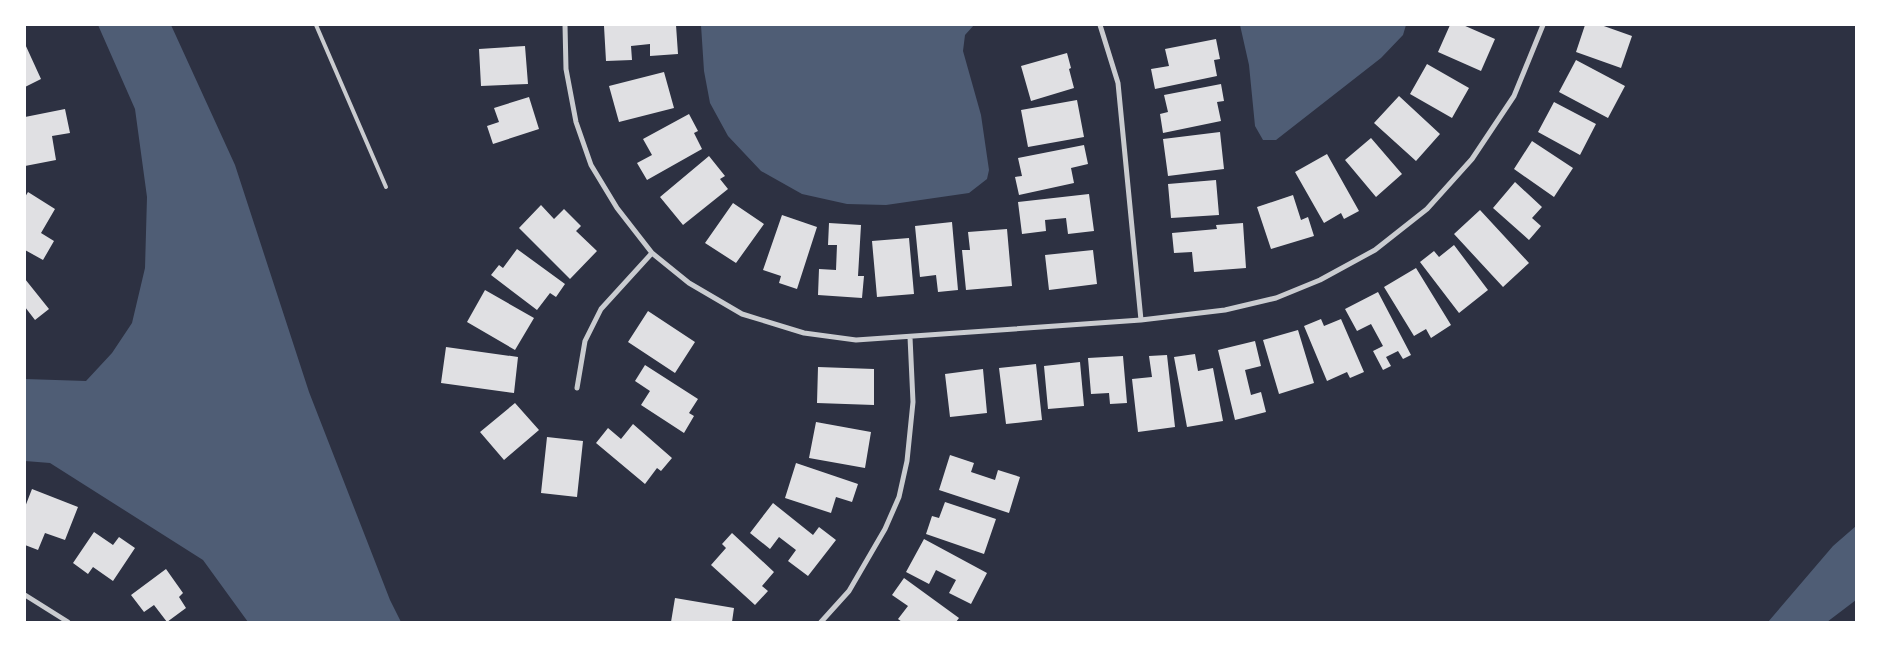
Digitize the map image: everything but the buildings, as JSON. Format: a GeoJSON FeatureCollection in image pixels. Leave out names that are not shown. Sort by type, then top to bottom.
{"type":"FeatureCollection","features":[{"type":"Feature","properties":{"kind":"street"},"geometry":{"type":"LineString","coordinates":[[566,25],[566,69],[569,86],[576,122],[591,165],[617,208],[652,253],[689,283],[742,314],[804,333],[856,340],[1141,320],[1225,310],[1276,298],[1320,280],[1375,250],[1427,209],[1472,159],[1514,96],[1543,25]]}},
{"type":"Feature","properties":{"kind":"street"},"geometry":{"type":"LineString","coordinates":[[1100,25],[1118,83],[1141,320]]}},
{"type":"Feature","properties":{"kind":"street"},"geometry":{"type":"LineString","coordinates":[[577,388],[585,341],[601,309],[652,253]]}},
{"type":"Feature","properties":{"kind":"street"},"geometry":{"type":"LineString","coordinates":[[821,622],[849,591],[885,529],[899,497],[907,461],[913,402],[910,337]]}},
{"type":"Feature","properties":{"kind":"street"},"geometry":{"type":"LineString","coordinates":[[25,595],[68,622]]}},
{"type":"Feature","properties":{"kind":"lane"},"geometry":{"type":"LineString","coordinates":[[316,25],[386,188]]}},
{"type":"Feature","properties":{"kind":"water"},"geometry":{"type":"Polygon","coordinates":[[[98,25],[171,25],[235,165],[309,392],[390,600],[401,622],[248,622],[203,560],[50,463],[25,461],[25,379],[86,381],[112,353],[132,323],[145,268],[147,197],[135,109],[98,25]]]}},
{"type":"Feature","properties":{"kind":"water"},"geometry":{"type":"Polygon","coordinates":[[[701,25],[974,25],[965,35],[963,51],[981,115],[989,170],[987,179],[969,193],[886,205],[847,204],[802,194],[761,171],[728,136],[710,103],[704,71],[701,25]]]}},
{"type":"Feature","properties":{"kind":"water"},"geometry":{"type":"Polygon","coordinates":[[[1240,25],[1406,25],[1403,35],[1381,58],[1276,140],[1263,140],[1255,126],[1249,65],[1240,25]]]}},
{"type":"Feature","properties":{"kind":"water"},"geometry":{"type":"Polygon","coordinates":[[[1856,526],[1856,600],[1827,622],[1768,622],[1833,546],[1856,526]]]}}]}
